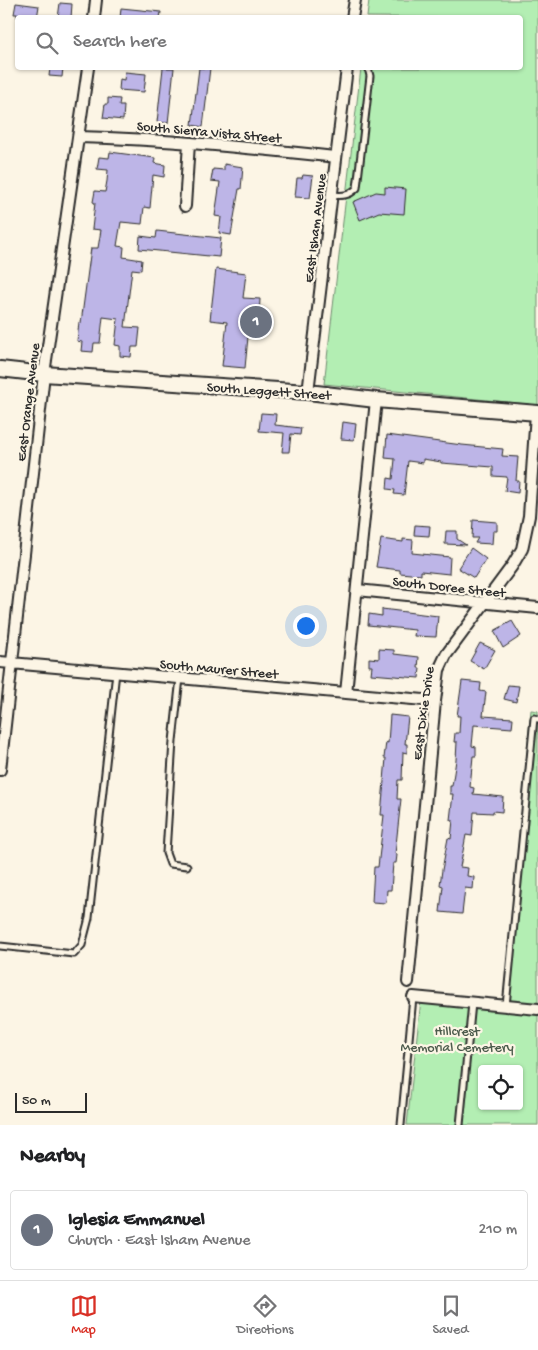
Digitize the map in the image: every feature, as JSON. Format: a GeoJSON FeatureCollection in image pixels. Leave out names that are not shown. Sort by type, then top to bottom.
{"type":"FeatureCollection","features":[{"type":"Feature","properties":{"kind":"street"},"geometry":{"type":"LineString","coordinates":[[94,15],[96,0]]}},
{"type":"Feature","properties":{"kind":"street"},"geometry":{"type":"LineString","coordinates":[[352,15],[354,0]]}},
{"type":"Feature","properties":{"kind":"street","name":"East Orange Avenue"},"geometry":{"type":"LineString","coordinates":[[0,770],[5,662],[88,70]]}},
{"type":"Feature","properties":{"kind":"street","name":"East Isham Avenue"},"geometry":{"type":"LineString","coordinates":[[308,392],[347,70]]}},
{"type":"Feature","properties":{"kind":"street","name":"South Sierra Vista Street"},"geometry":{"type":"LineString","coordinates":[[79,137],[189,142],[336,157]]}},
{"type":"Feature","properties":{"kind":"street"},"geometry":{"type":"LineString","coordinates":[[185,206],[189,142]]}},
{"type":"Feature","properties":{"kind":"street","name":"South Leggett Street"},"geometry":{"type":"LineString","coordinates":[[0,369],[44,374],[308,392],[376,400],[537,413]]}},
{"type":"Feature","properties":{"kind":"street"},"geometry":{"type":"LineString","coordinates":[[346,693],[376,400]]}},
{"type":"Feature","properties":{"kind":"street","name":"East Dixie Drive"},"geometry":{"type":"LineString","coordinates":[[408,982],[435,701],[440,670],[446,655],[522,550],[529,516],[537,413]]}},
{"type":"Feature","properties":{"kind":"street","name":"South Doree Street"},"geometry":{"type":"LineString","coordinates":[[357,590],[538,608]]}},
{"type":"Feature","properties":{"kind":"street","name":"South Maurer Street"},"geometry":{"type":"LineString","coordinates":[[5,662],[435,701]]}},
{"type":"Feature","properties":{"kind":"street"},"geometry":{"type":"LineString","coordinates":[[413,997],[538,1009]]}},
{"type":"Feature","properties":{"kind":"lane"},"geometry":{"type":"LineString","coordinates":[[332,195],[345,196],[351,194],[357,188],[370,76],[368,70]]}},
{"type":"Feature","properties":{"kind":"lane"},"geometry":{"type":"LineString","coordinates":[[0,946],[74,954],[82,945],[89,918],[96,862],[116,672]]}},
{"type":"Feature","properties":{"kind":"lane"},"geometry":{"type":"LineString","coordinates":[[180,678],[173,740],[166,853],[170,864],[187,866]]}},
{"type":"Feature","properties":{"kind":"lane"},"geometry":{"type":"LineString","coordinates":[[506,1006],[534,718],[538,719]]}},
{"type":"Feature","properties":{"kind":"lane"},"geometry":{"type":"LineString","coordinates":[[401,1125],[413,997]]}},
{"type":"Feature","properties":{"kind":"lane"},"geometry":{"type":"LineString","coordinates":[[460,1125],[472,1003]]}},
{"type":"Feature","properties":{"kind":"green space"},"geometry":{"type":"Polygon","coordinates":[[[369,0],[538,0],[538,405],[324,384],[361,70],[523,70],[523,15],[367,15],[369,0]]]}},
{"type":"Feature","properties":{"kind":"green space","name":"Hillcrest Memorial Cemetery"},"geometry":{"type":"Polygon","coordinates":[[[531,710],[538,711],[538,1125],[407,1125],[421,1000],[504,999],[531,710]]]}},
{"type":"Feature","properties":{"kind":"building"},"geometry":{"type":"Polygon","coordinates":[[[16,3],[39,6],[38,15],[14,14],[16,3]]]}},
{"type":"Feature","properties":{"kind":"building"},"geometry":{"type":"Polygon","coordinates":[[[60,3],[72,4],[71,15],[58,15],[60,3]]]}},
{"type":"Feature","properties":{"kind":"building"},"geometry":{"type":"Polygon","coordinates":[[[121,8],[161,12],[160,15],[120,15],[121,8]]]}},
{"type":"Feature","properties":{"kind":"building"},"geometry":{"type":"Polygon","coordinates":[[[50,70],[63,70],[62,77],[49,76],[50,70]]]}},
{"type":"Feature","properties":{"kind":"building"},"geometry":{"type":"Polygon","coordinates":[[[163,70],[174,70],[168,123],[157,122],[163,70]]]}},
{"type":"Feature","properties":{"kind":"building"},"geometry":{"type":"Polygon","coordinates":[[[199,70],[210,70],[203,127],[192,125],[199,70]]]}},
{"type":"Feature","properties":{"kind":"building"},"geometry":{"type":"Polygon","coordinates":[[[125,72],[146,74],[144,92],[119,90],[120,79],[124,80],[125,72]]]}},
{"type":"Feature","properties":{"kind":"building"},"geometry":{"type":"Polygon","coordinates":[[[108,98],[120,99],[119,106],[124,106],[123,120],[103,118],[108,98]]]}},
{"type":"Feature","properties":{"kind":"building"},"geometry":{"type":"Polygon","coordinates":[[[110,152],[155,158],[154,163],[165,165],[164,177],[153,175],[150,208],[144,207],[142,224],[121,222],[117,246],[124,247],[123,257],[142,260],[141,270],[132,269],[125,327],[140,328],[138,347],[132,347],[131,357],[120,356],[120,346],[115,345],[118,319],[103,317],[100,343],[94,343],[93,352],[81,351],[82,342],[77,341],[91,248],[98,248],[101,230],[92,229],[95,191],[105,192],[107,181],[108,170],[97,169],[99,157],[109,158],[110,152]]]}},
{"type":"Feature","properties":{"kind":"building"},"geometry":{"type":"Polygon","coordinates":[[[224,164],[243,167],[241,189],[239,189],[231,235],[219,233],[221,217],[215,216],[220,182],[211,181],[213,169],[224,170],[224,164]]]}},
{"type":"Feature","properties":{"kind":"building"},"geometry":{"type":"Polygon","coordinates":[[[303,175],[313,176],[310,198],[295,197],[297,178],[302,178],[303,175]]]}},
{"type":"Feature","properties":{"kind":"building"},"geometry":{"type":"Polygon","coordinates":[[[385,187],[406,189],[404,214],[379,212],[360,220],[353,202],[376,192],[385,193],[385,187]]]}},
{"type":"Feature","properties":{"kind":"building"},"geometry":{"type":"Polygon","coordinates":[[[157,231],[221,238],[219,257],[139,249],[140,236],[156,238],[157,231]]]}},
{"type":"Feature","properties":{"kind":"building"},"geometry":{"type":"Polygon","coordinates":[[[216,269],[246,273],[243,298],[260,299],[259,316],[250,316],[245,368],[222,366],[227,322],[210,320],[216,269]]]}},
{"type":"Feature","properties":{"kind":"building"},"geometry":{"type":"Polygon","coordinates":[[[261,413],[276,414],[275,425],[301,428],[300,435],[291,434],[289,452],[282,452],[284,433],[259,431],[261,413]]]}},
{"type":"Feature","properties":{"kind":"building"},"geometry":{"type":"Polygon","coordinates":[[[343,422],[356,424],[354,440],[341,439],[343,422]]]}},
{"type":"Feature","properties":{"kind":"building"},"geometry":{"type":"Polygon","coordinates":[[[387,435],[503,449],[502,456],[518,457],[516,481],[519,481],[518,493],[505,491],[507,477],[493,476],[493,467],[441,463],[423,459],[423,463],[408,461],[404,495],[394,494],[395,490],[387,489],[388,478],[393,479],[395,459],[385,458],[387,435]]]}},
{"type":"Feature","properties":{"kind":"building"},"geometry":{"type":"Polygon","coordinates":[[[473,520],[497,522],[497,531],[493,531],[492,544],[475,543],[478,538],[472,538],[473,520]]]}},
{"type":"Feature","properties":{"kind":"building"},"geometry":{"type":"Polygon","coordinates":[[[415,525],[430,526],[429,536],[414,535],[415,525]]]}},
{"type":"Feature","properties":{"kind":"building"},"geometry":{"type":"Polygon","coordinates":[[[446,531],[457,531],[457,539],[466,545],[445,544],[446,531]]]}},
{"type":"Feature","properties":{"kind":"building"},"geometry":{"type":"Polygon","coordinates":[[[381,539],[403,542],[403,539],[413,540],[412,553],[450,557],[449,574],[421,571],[421,575],[400,573],[400,570],[376,567],[381,539]]]}},
{"type":"Feature","properties":{"kind":"building"},"geometry":{"type":"Polygon","coordinates":[[[471,548],[486,559],[474,578],[458,568],[471,548]]]}},
{"type":"Feature","properties":{"kind":"building"},"geometry":{"type":"Polygon","coordinates":[[[382,609],[438,616],[436,637],[414,636],[415,630],[368,625],[369,614],[382,616],[382,609]]]}},
{"type":"Feature","properties":{"kind":"building"},"geometry":{"type":"Polygon","coordinates":[[[512,621],[521,636],[503,648],[494,631],[512,621]]]}},
{"type":"Feature","properties":{"kind":"building"},"geometry":{"type":"Polygon","coordinates":[[[480,643],[495,650],[484,669],[470,661],[480,643]]]}},
{"type":"Feature","properties":{"kind":"building"},"geometry":{"type":"Polygon","coordinates":[[[379,649],[394,650],[394,654],[419,657],[419,678],[371,674],[372,666],[369,666],[369,658],[379,659],[379,649]]]}},
{"type":"Feature","properties":{"kind":"building"},"geometry":{"type":"Polygon","coordinates":[[[462,681],[481,683],[480,691],[486,692],[483,716],[513,718],[512,728],[474,725],[472,746],[476,747],[476,756],[473,756],[470,787],[474,788],[473,794],[503,797],[502,812],[474,812],[472,836],[466,835],[460,867],[468,868],[467,876],[474,877],[473,889],[465,888],[462,914],[440,912],[443,886],[440,885],[448,838],[451,839],[453,820],[450,820],[453,794],[450,794],[450,786],[452,786],[456,760],[457,742],[454,742],[455,733],[459,733],[460,716],[457,716],[462,681]]]}},
{"type":"Feature","properties":{"kind":"building"},"geometry":{"type":"Polygon","coordinates":[[[508,685],[519,686],[516,702],[504,699],[508,685]]]}},
{"type":"Feature","properties":{"kind":"building"},"geometry":{"type":"Polygon","coordinates":[[[390,715],[408,717],[405,744],[407,744],[407,753],[403,752],[402,780],[398,780],[397,799],[401,799],[395,854],[397,855],[396,863],[393,863],[391,890],[387,890],[386,903],[372,902],[374,867],[378,867],[384,815],[381,815],[386,758],[384,758],[386,742],[388,743],[390,715]]]}},
{"type":"Feature","properties":{"kind":"place","name":"Iglesia Emmanuel"},"geometry":{"type":"Point","coordinates":[256,322]}}]}
